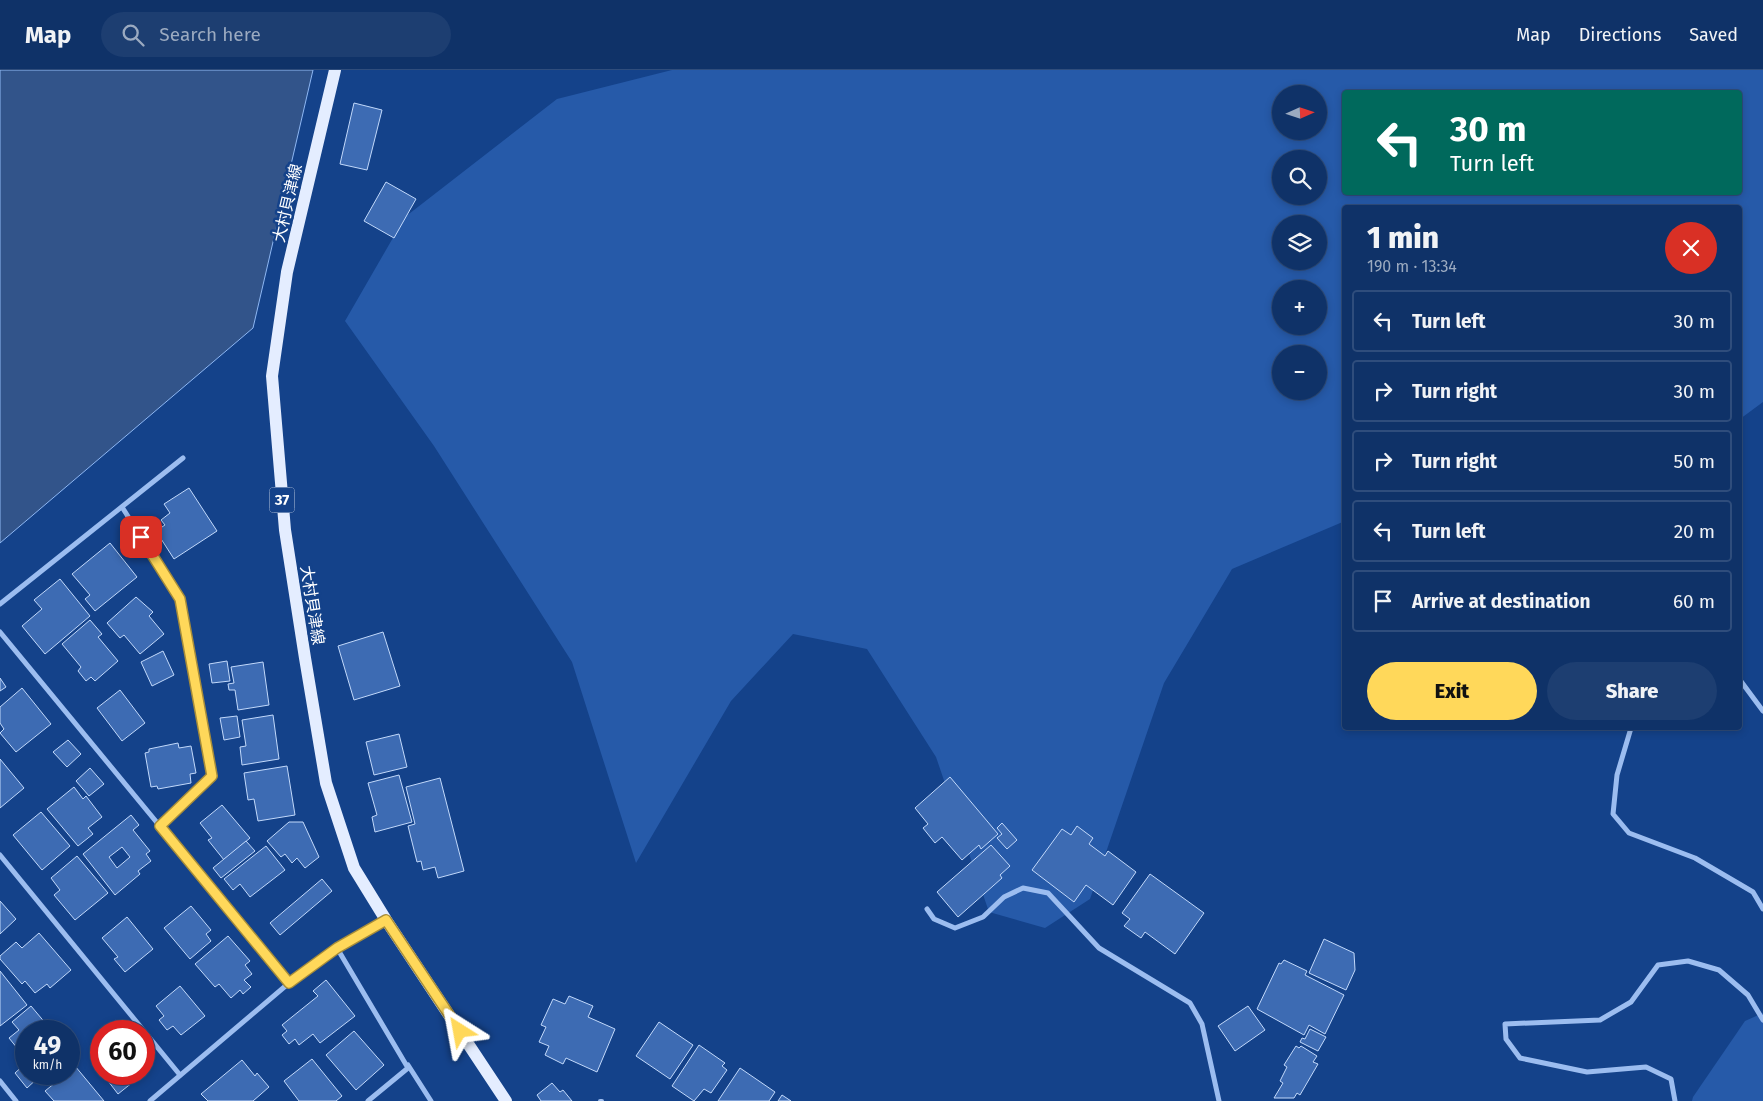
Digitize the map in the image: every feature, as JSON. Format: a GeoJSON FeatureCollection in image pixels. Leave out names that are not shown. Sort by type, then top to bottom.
{"type":"FeatureCollection","features":[{"type":"Feature","properties":{"kind":"main road","name":"大村貝津線"},"geometry":{"type":"LineString","coordinates":[[335,70],[287,272],[272,376],[285,530],[326,783],[354,868],[386,920],[506,1101]]}},
{"type":"Feature","properties":{"kind":"street"},"geometry":{"type":"LineString","coordinates":[[0,604],[183,458]]}},
{"type":"Feature","properties":{"kind":"street"},"geometry":{"type":"LineString","coordinates":[[122,507],[180,599],[212,776],[160,826]]}},
{"type":"Feature","properties":{"kind":"street"},"geometry":{"type":"LineString","coordinates":[[0,632],[289,983]]}},
{"type":"Feature","properties":{"kind":"street"},"geometry":{"type":"LineString","coordinates":[[1742,683],[1763,711]]}},
{"type":"Feature","properties":{"kind":"street"},"geometry":{"type":"LineString","coordinates":[[1630,730],[1617,775],[1613,814],[1629,833],[1695,858],[1753,892],[1763,910]]}},
{"type":"Feature","properties":{"kind":"street"},"geometry":{"type":"LineString","coordinates":[[0,855],[180,1075]]}},
{"type":"Feature","properties":{"kind":"street"},"geometry":{"type":"LineString","coordinates":[[927,910],[934,919],[955,928],[983,917],[1004,897],[1023,888],[1048,893],[1099,948],[1190,1003],[1202,1024],[1219,1101]]}},
{"type":"Feature","properties":{"kind":"street"},"geometry":{"type":"LineString","coordinates":[[150,1101],[289,983],[337,948],[386,920]]}},
{"type":"Feature","properties":{"kind":"street"},"geometry":{"type":"LineString","coordinates":[[337,948],[431,1101]]}},
{"type":"Feature","properties":{"kind":"street"},"geometry":{"type":"LineString","coordinates":[[1675,1101],[1671,1079],[1646,1067],[1587,1072],[1520,1058],[1506,1039],[1506,1024],[1600,1020],[1631,1002],[1658,964],[1688,961],[1719,970],[1748,995],[1763,1020]]}},
{"type":"Feature","properties":{"kind":"street"},"geometry":{"type":"LineString","coordinates":[[368,1101],[408,1068],[402,1056]]}},
{"type":"Feature","properties":{"kind":"street"},"geometry":{"type":"LineString","coordinates":[[0,1080],[16,1101]]}},
{"type":"Feature","properties":{"kind":"shaded area"},"geometry":{"type":"Polygon","coordinates":[[[0,70],[313,70],[253,328],[0,543],[0,70]]]}},
{"type":"Feature","properties":{"kind":"shaded area"},"geometry":{"type":"Polygon","coordinates":[[[672,70],[1763,70],[1763,402],[1742,418],[1742,205],[1342,205],[1342,522],[1232,569],[1164,683],[1090,899],[1045,928],[989,912],[936,757],[867,649],[793,634],[731,701],[636,863],[572,662],[434,446],[345,321],[405,217],[557,99],[672,70]]]}},
{"type":"Feature","properties":{"kind":"shaded area"},"geometry":{"type":"Polygon","coordinates":[[[1763,1013],[1763,1101],[1692,1101],[1745,1021],[1763,1013]]]}},
{"type":"Feature","properties":{"kind":"building"},"geometry":{"type":"Polygon","coordinates":[[[354,103],[382,110],[367,170],[340,164],[354,103]]]}},
{"type":"Feature","properties":{"kind":"building"},"geometry":{"type":"Polygon","coordinates":[[[386,182],[416,199],[394,238],[364,221],[386,182]]]}},
{"type":"Feature","properties":{"kind":"building"},"geometry":{"type":"Polygon","coordinates":[[[189,488],[217,531],[174,559],[156,531],[165,525],[161,520],[170,513],[164,504],[189,488]]]}},
{"type":"Feature","properties":{"kind":"building"},"geometry":{"type":"Polygon","coordinates":[[[110,543],[137,577],[95,611],[85,599],[90,595],[72,574],[110,543]]]}},
{"type":"Feature","properties":{"kind":"building"},"geometry":{"type":"Polygon","coordinates":[[[60,579],[90,616],[45,654],[22,626],[42,609],[34,600],[60,579]]]}},
{"type":"Feature","properties":{"kind":"building"},"geometry":{"type":"Polygon","coordinates":[[[136,597],[153,612],[149,616],[164,634],[140,654],[124,635],[120,638],[107,623],[136,597]]]}},
{"type":"Feature","properties":{"kind":"building"},"geometry":{"type":"Polygon","coordinates":[[[90,620],[102,634],[98,637],[118,661],[95,681],[91,677],[86,681],[78,671],[81,667],[62,644],[90,620]]]}},
{"type":"Feature","properties":{"kind":"building"},"geometry":{"type":"Polygon","coordinates":[[[383,632],[400,686],[354,700],[338,646],[383,632]]]}},
{"type":"Feature","properties":{"kind":"building"},"geometry":{"type":"Polygon","coordinates":[[[163,651],[174,675],[152,686],[141,662],[163,651]]]}},
{"type":"Feature","properties":{"kind":"building"},"geometry":{"type":"Polygon","coordinates":[[[227,661],[230,681],[212,683],[209,664],[227,661]]]}},
{"type":"Feature","properties":{"kind":"building"},"geometry":{"type":"Polygon","coordinates":[[[263,662],[269,705],[238,710],[235,690],[229,690],[228,684],[234,683],[231,667],[263,662]]]}},
{"type":"Feature","properties":{"kind":"building"},"geometry":{"type":"Polygon","coordinates":[[[0,678],[6,687],[0,691],[0,678]]]}},
{"type":"Feature","properties":{"kind":"building"},"geometry":{"type":"Polygon","coordinates":[[[22,688],[51,724],[16,752],[0,733],[4,729],[0,723],[0,707],[22,688]]]}},
{"type":"Feature","properties":{"kind":"building"},"geometry":{"type":"Polygon","coordinates":[[[120,690],[145,723],[122,741],[97,708],[120,690]]]}},
{"type":"Feature","properties":{"kind":"building"},"geometry":{"type":"Polygon","coordinates":[[[273,715],[279,759],[242,765],[240,747],[246,746],[242,720],[273,715]]]}},
{"type":"Feature","properties":{"kind":"building"},"geometry":{"type":"Polygon","coordinates":[[[237,716],[240,737],[224,740],[220,718],[237,716]]]}},
{"type":"Feature","properties":{"kind":"building"},"geometry":{"type":"Polygon","coordinates":[[[399,734],[407,767],[374,775],[366,742],[399,734]]]}},
{"type":"Feature","properties":{"kind":"building"},"geometry":{"type":"Polygon","coordinates":[[[68,740],[81,754],[67,767],[53,752],[68,740]]]}},
{"type":"Feature","properties":{"kind":"building"},"geometry":{"type":"Polygon","coordinates":[[[178,743],[179,748],[191,746],[196,773],[190,774],[191,783],[158,789],[157,786],[151,787],[145,753],[149,752],[149,749],[178,743]]]}},
{"type":"Feature","properties":{"kind":"building"},"geometry":{"type":"Polygon","coordinates":[[[0,759],[24,788],[0,808],[0,759]]]}},
{"type":"Feature","properties":{"kind":"building"},"geometry":{"type":"Polygon","coordinates":[[[287,766],[295,815],[258,821],[254,799],[248,800],[244,773],[287,766]]]}},
{"type":"Feature","properties":{"kind":"building"},"geometry":{"type":"Polygon","coordinates":[[[90,768],[104,784],[89,796],[76,781],[90,768]]]}},
{"type":"Feature","properties":{"kind":"building"},"geometry":{"type":"Polygon","coordinates":[[[399,775],[412,822],[375,832],[372,817],[377,815],[368,783],[399,775]]]}},
{"type":"Feature","properties":{"kind":"building"},"geometry":{"type":"Polygon","coordinates":[[[950,777],[998,834],[981,849],[979,845],[962,860],[942,837],[935,843],[923,828],[928,824],[915,808],[950,777]]]}},
{"type":"Feature","properties":{"kind":"building"},"geometry":{"type":"Polygon","coordinates":[[[440,778],[464,871],[438,878],[435,867],[423,870],[421,861],[417,862],[408,826],[415,824],[406,787],[440,778]]]}},
{"type":"Feature","properties":{"kind":"building"},"geometry":{"type":"Polygon","coordinates":[[[74,787],[83,799],[86,796],[102,817],[88,828],[93,834],[78,846],[47,809],[74,787]]]}},
{"type":"Feature","properties":{"kind":"building"},"geometry":{"type":"Polygon","coordinates":[[[222,805],[250,838],[224,860],[208,840],[212,838],[200,823],[222,805]]]}},
{"type":"Feature","properties":{"kind":"building"},"geometry":{"type":"Polygon","coordinates":[[[41,812],[70,846],[42,870],[13,835],[41,812]]]}},
{"type":"Feature","properties":{"kind":"building"},"geometry":{"type":"Polygon","coordinates":[[[131,815],[139,825],[133,830],[150,851],[146,854],[151,861],[138,871],[140,874],[115,895],[83,854],[131,815]],[[122,847],[109,857],[117,868],[130,857],[122,847]]]}},
{"type":"Feature","properties":{"kind":"building"},"geometry":{"type":"Polygon","coordinates":[[[289,822],[303,822],[319,857],[305,868],[297,858],[292,863],[285,854],[281,857],[267,841],[289,822]]]}},
{"type":"Feature","properties":{"kind":"building"},"geometry":{"type":"Polygon","coordinates":[[[1002,823],[1017,840],[1007,849],[997,838],[1002,834],[997,828],[1002,823]]]}},
{"type":"Feature","properties":{"kind":"building"},"geometry":{"type":"Polygon","coordinates":[[[1077,826],[1093,838],[1089,844],[1105,856],[1108,851],[1136,872],[1113,905],[1086,885],[1074,902],[1032,870],[1062,829],[1071,835],[1077,826]]]}},
{"type":"Feature","properties":{"kind":"building"},"geometry":{"type":"Polygon","coordinates":[[[246,841],[255,851],[221,878],[213,868],[246,841]]]}},
{"type":"Feature","properties":{"kind":"building"},"geometry":{"type":"Polygon","coordinates":[[[991,845],[1010,866],[1000,875],[1002,878],[958,917],[937,892],[991,845]]]}},
{"type":"Feature","properties":{"kind":"building"},"geometry":{"type":"Polygon","coordinates":[[[266,846],[285,870],[250,897],[240,884],[233,890],[224,879],[266,846]]]}},
{"type":"Feature","properties":{"kind":"building"},"geometry":{"type":"Polygon","coordinates":[[[77,856],[108,893],[75,920],[54,895],[60,890],[51,878],[77,856]]]}},
{"type":"Feature","properties":{"kind":"building"},"geometry":{"type":"Polygon","coordinates":[[[1150,874],[1204,913],[1175,954],[1145,932],[1141,938],[1124,926],[1130,919],[1122,913],[1150,874]]]}},
{"type":"Feature","properties":{"kind":"building"},"geometry":{"type":"Polygon","coordinates":[[[322,879],[332,891],[280,935],[270,923],[322,879]]]}},
{"type":"Feature","properties":{"kind":"building"},"geometry":{"type":"Polygon","coordinates":[[[0,901],[16,919],[0,934],[0,901]]]}},
{"type":"Feature","properties":{"kind":"building"},"geometry":{"type":"Polygon","coordinates":[[[191,906],[211,930],[206,934],[211,941],[190,959],[164,928],[191,906]]]}},
{"type":"Feature","properties":{"kind":"building"},"geometry":{"type":"Polygon","coordinates":[[[127,917],[153,949],[125,972],[114,959],[118,957],[102,938],[127,917]]]}},
{"type":"Feature","properties":{"kind":"building"},"geometry":{"type":"Polygon","coordinates":[[[39,933],[71,970],[50,988],[47,984],[35,993],[25,981],[22,984],[0,959],[0,956],[16,942],[22,948],[39,933]]]}},
{"type":"Feature","properties":{"kind":"building"},"geometry":{"type":"Polygon","coordinates":[[[228,936],[250,961],[245,965],[252,974],[244,980],[251,987],[243,994],[240,990],[231,998],[219,984],[215,987],[195,964],[228,936]]]}},
{"type":"Feature","properties":{"kind":"building"},"geometry":{"type":"Polygon","coordinates":[[[1324,939],[1354,953],[1355,970],[1346,990],[1309,973],[1324,939]]]}},
{"type":"Feature","properties":{"kind":"building"},"geometry":{"type":"Polygon","coordinates":[[[1284,960],[1307,971],[1305,975],[1344,995],[1325,1034],[1309,1025],[1304,1035],[1257,1009],[1279,963],[1281,964],[1284,960]]]}},
{"type":"Feature","properties":{"kind":"building"},"geometry":{"type":"Polygon","coordinates":[[[0,971],[27,1005],[0,1026],[0,971]]]}},
{"type":"Feature","properties":{"kind":"building"},"geometry":{"type":"Polygon","coordinates":[[[326,980],[355,1016],[320,1043],[313,1034],[299,1045],[295,1039],[289,1044],[282,1035],[287,1031],[282,1025],[318,996],[313,991],[326,980]]]}},
{"type":"Feature","properties":{"kind":"building"},"geometry":{"type":"Polygon","coordinates":[[[180,986],[205,1016],[181,1035],[173,1026],[167,1030],[159,1020],[164,1016],[156,1006],[180,986]]]}},
{"type":"Feature","properties":{"kind":"building"},"geometry":{"type":"Polygon","coordinates":[[[569,996],[593,1006],[588,1017],[615,1029],[597,1072],[566,1058],[563,1064],[545,1055],[549,1046],[539,1042],[546,1027],[541,1025],[553,999],[565,1004],[569,996]]]}},
{"type":"Feature","properties":{"kind":"building"},"geometry":{"type":"Polygon","coordinates":[[[31,1006],[43,1020],[15,1020],[15,1025],[12,1022],[31,1006]]]}},
{"type":"Feature","properties":{"kind":"building"},"geometry":{"type":"Polygon","coordinates":[[[1248,1006],[1265,1030],[1235,1051],[1218,1026],[1248,1006]]]}},
{"type":"Feature","properties":{"kind":"building"},"geometry":{"type":"Polygon","coordinates":[[[659,1022],[693,1045],[670,1079],[636,1056],[659,1022]]]}},
{"type":"Feature","properties":{"kind":"building"},"geometry":{"type":"Polygon","coordinates":[[[1310,1029],[1326,1037],[1318,1051],[1300,1042],[1302,1038],[1305,1039],[1310,1029]]]}},
{"type":"Feature","properties":{"kind":"building"},"geometry":{"type":"Polygon","coordinates":[[[354,1031],[384,1065],[356,1090],[326,1055],[354,1031]]]}},
{"type":"Feature","properties":{"kind":"building"},"geometry":{"type":"Polygon","coordinates":[[[15,1033],[15,1045],[9,1038],[15,1033]]]}},
{"type":"Feature","properties":{"kind":"building"},"geometry":{"type":"Polygon","coordinates":[[[699,1045],[725,1063],[722,1066],[727,1070],[711,1093],[704,1089],[694,1101],[672,1086],[699,1045]]]}},
{"type":"Feature","properties":{"kind":"building"},"geometry":{"type":"Polygon","coordinates":[[[1296,1046],[1299,1048],[1301,1046],[1317,1056],[1313,1062],[1318,1064],[1300,1095],[1297,1093],[1294,1098],[1274,1098],[1283,1083],[1280,1081],[1287,1067],[1284,1065],[1296,1046]]]}},
{"type":"Feature","properties":{"kind":"building"},"geometry":{"type":"Polygon","coordinates":[[[312,1059],[342,1096],[336,1101],[299,1101],[284,1081],[312,1059]]]}},
{"type":"Feature","properties":{"kind":"building"},"geometry":{"type":"Polygon","coordinates":[[[242,1060],[255,1076],[257,1073],[269,1087],[253,1101],[208,1101],[201,1094],[242,1060]]]}},
{"type":"Feature","properties":{"kind":"building"},"geometry":{"type":"Polygon","coordinates":[[[740,1068],[775,1092],[769,1101],[718,1101],[740,1068]]]}},
{"type":"Feature","properties":{"kind":"building"},"geometry":{"type":"Polygon","coordinates":[[[80,1072],[104,1101],[54,1101],[45,1091],[52,1085],[80,1085],[80,1072]]]}},
{"type":"Feature","properties":{"kind":"building"},"geometry":{"type":"Polygon","coordinates":[[[552,1083],[560,1092],[563,1090],[572,1101],[541,1101],[537,1095],[552,1083]]]}},
{"type":"Feature","properties":{"kind":"building"},"geometry":{"type":"Polygon","coordinates":[[[111,1085],[129,1085],[118,1094],[111,1085]]]}},
{"type":"Feature","properties":{"kind":"building"},"geometry":{"type":"Polygon","coordinates":[[[782,1095],[791,1101],[778,1101],[782,1095]]]}},
{"type":"Feature","properties":{"kind":"route"},"geometry":{"type":"LineString","coordinates":[[141,537],[180,599],[212,776],[160,826],[289,983],[337,948],[386,920],[460,1031]]}}]}
